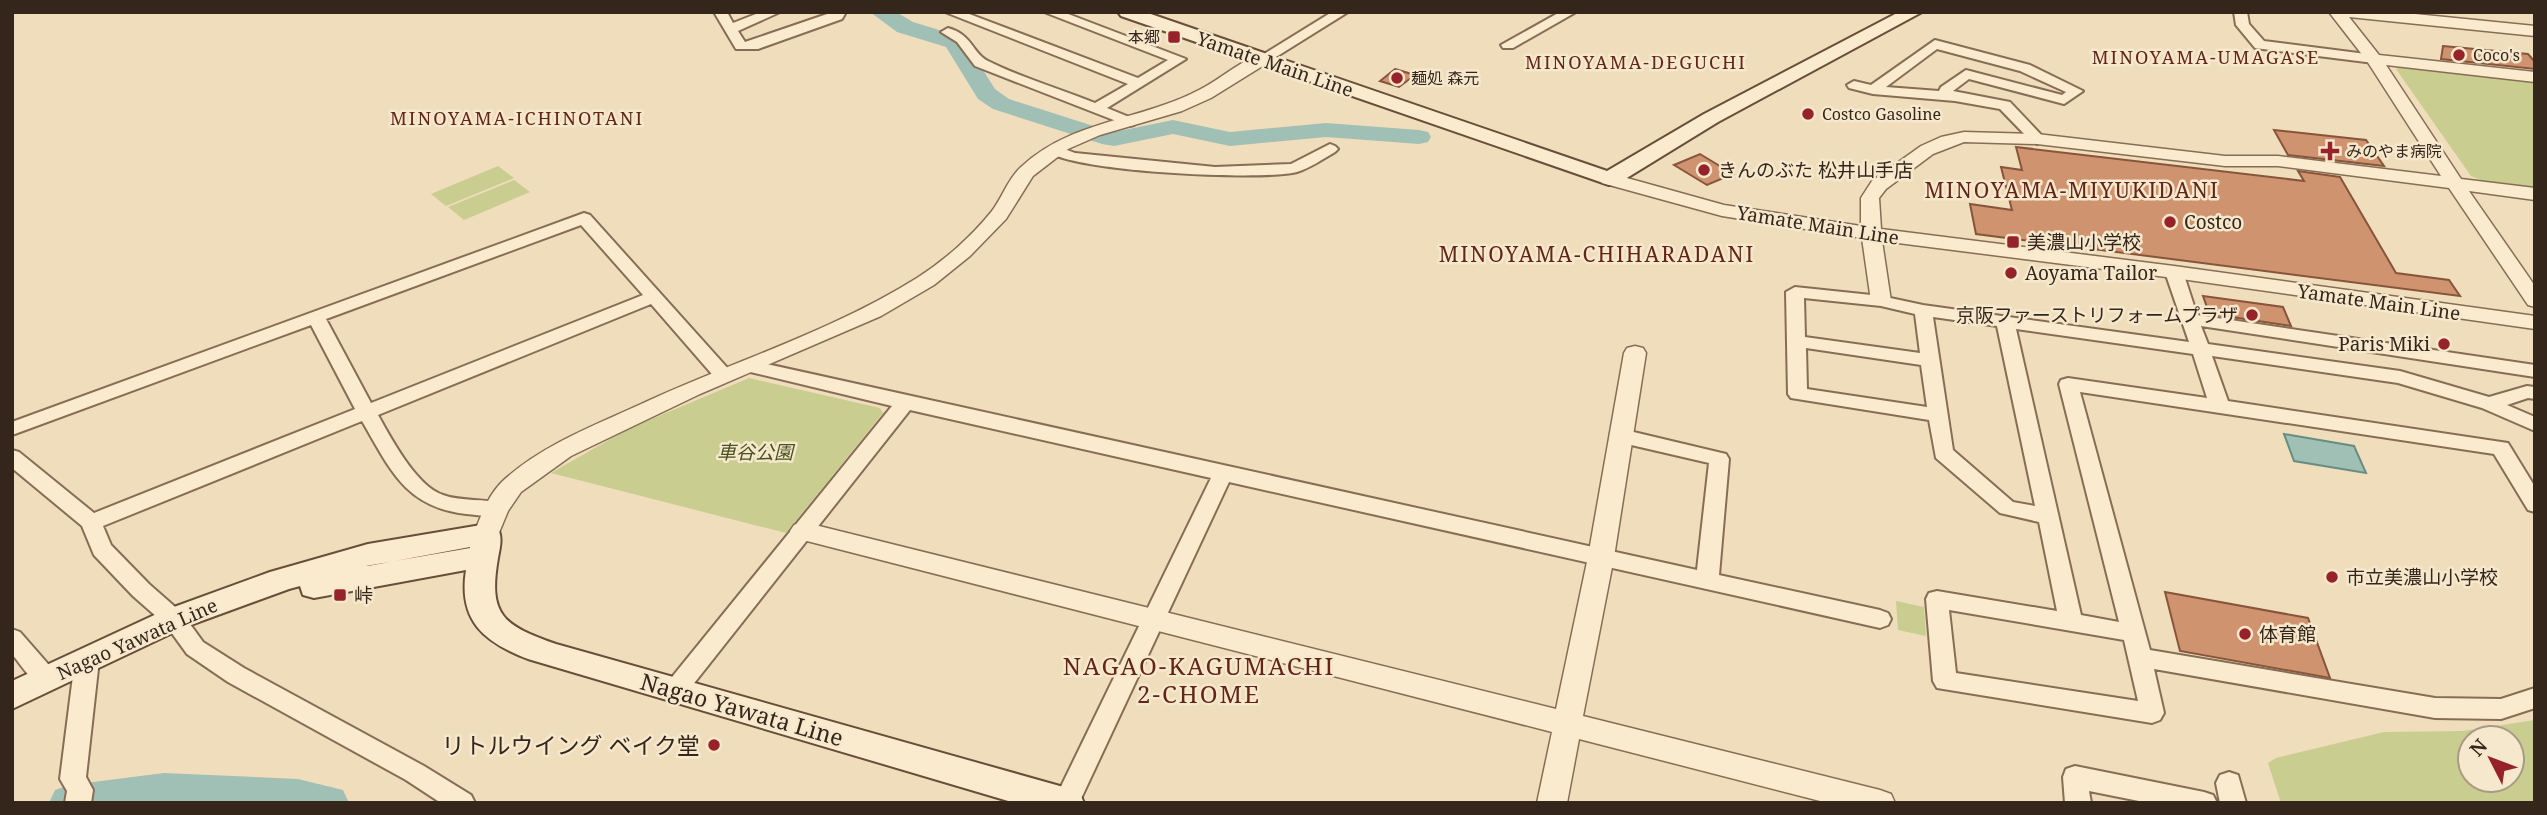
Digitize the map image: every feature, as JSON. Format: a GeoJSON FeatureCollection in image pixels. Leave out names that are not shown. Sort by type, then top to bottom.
{"type":"FeatureCollection","features":[{"type":"Feature","properties":{"kind":"main road","name":"Yamate Main Line"},"geometry":{"type":"LineString","coordinates":[[1127,12],[1609,179]]}},
{"type":"Feature","properties":{"kind":"main road"},"geometry":{"type":"LineString","coordinates":[[1609,179],[1722,112],[1913,12]]}},
{"type":"Feature","properties":{"kind":"main road","name":"Nagao Yawata Line"},"geometry":{"type":"LineString","coordinates":[[12,712],[87,668],[178,625],[489,533],[478,592],[487,620],[512,641],[551,655],[1066,803]]}},
{"type":"Feature","properties":{"kind":"main road","name":"Nagao Yawata Line"},"geometry":{"type":"LineString","coordinates":[[12,696],[47,679],[87,668]]}},
{"type":"Feature","properties":{"kind":"street"},"geometry":{"type":"LineString","coordinates":[[720,12],[741,46],[753,46],[838,16],[840,12]]}},
{"type":"Feature","properties":{"kind":"street"},"geometry":{"type":"LineString","coordinates":[[730,29],[774,12]]}},
{"type":"Feature","properties":{"kind":"street"},"geometry":{"type":"LineString","coordinates":[[951,12],[1139,83]]}},
{"type":"Feature","properties":{"kind":"street"},"geometry":{"type":"LineString","coordinates":[[1051,12],[1179,59],[1097,108]]}},
{"type":"Feature","properties":{"kind":"street"},"geometry":{"type":"LineString","coordinates":[[316,317],[366,412],[418,490],[442,502],[489,533],[512,486],[563,450],[723,376],[874,312],[927,281],[990,225],[1026,172],[1054,150],[1085,135],[1205,94],[1342,12]]}},
{"type":"Feature","properties":{"kind":"street"},"geometry":{"type":"LineString","coordinates":[[1508,45],[1570,12]]}},
{"type":"Feature","properties":{"kind":"street"},"geometry":{"type":"LineString","coordinates":[[2240,12],[2243,25],[2260,45],[2535,77]]}},
{"type":"Feature","properties":{"kind":"street"},"geometry":{"type":"LineString","coordinates":[[2337,12],[2374,60],[2535,301]]}},
{"type":"Feature","properties":{"kind":"street"},"geometry":{"type":"LineString","coordinates":[[2346,12],[2535,31]]}},
{"type":"Feature","properties":{"kind":"street"},"geometry":{"type":"LineString","coordinates":[[971,20],[948,32],[962,38],[980,63],[1129,122]]}},
{"type":"Feature","properties":{"kind":"street"},"geometry":{"type":"LineString","coordinates":[[1873,90],[1935,44],[2025,68],[2076,91],[2064,100],[1966,75],[1946,90],[1947,96]]}},
{"type":"Feature","properties":{"kind":"street"},"geometry":{"type":"LineString","coordinates":[[1854,85],[1873,90],[1947,96],[2005,105],[2037,139]]}},
{"type":"Feature","properties":{"kind":"street"},"geometry":{"type":"LineString","coordinates":[[1881,301],[1871,235],[1870,198],[1879,185],[1927,150],[1964,137],[2037,139],[2225,161],[2278,161],[2535,194]]}},
{"type":"Feature","properties":{"kind":"street"},"geometry":{"type":"LineString","coordinates":[[1054,150],[1073,158],[1215,172],[1294,168],[1330,149]]}},
{"type":"Feature","properties":{"kind":"street","name":"Yamate Main Line"},"geometry":{"type":"LineString","coordinates":[[1609,179],[1722,210],[1871,235],[2174,272],[2535,323]]}},
{"type":"Feature","properties":{"kind":"street"},"geometry":{"type":"LineString","coordinates":[[12,429],[584,218],[723,376]]}},
{"type":"Feature","properties":{"kind":"street"},"geometry":{"type":"LineString","coordinates":[[2174,272],[2220,407]]}},
{"type":"Feature","properties":{"kind":"street"},"geometry":{"type":"LineString","coordinates":[[1937,415],[1798,394],[1795,292],[1881,301],[1923,310],[2400,377],[2489,404],[2535,425]]}},
{"type":"Feature","properties":{"kind":"street"},"geometry":{"type":"LineString","coordinates":[[91,522],[654,297]]}},
{"type":"Feature","properties":{"kind":"street"},"geometry":{"type":"LineString","coordinates":[[1923,310],[1942,453],[2007,508],[2048,516]]}},
{"type":"Feature","properties":{"kind":"street"},"geometry":{"type":"LineString","coordinates":[[2190,319],[2535,370]]}},
{"type":"Feature","properties":{"kind":"street"},"geometry":{"type":"LineString","coordinates":[[2005,320],[2071,622]]}},
{"type":"Feature","properties":{"kind":"street"},"geometry":{"type":"LineString","coordinates":[[1797,341],[1930,360]]}},
{"type":"Feature","properties":{"kind":"street"},"geometry":{"type":"LineString","coordinates":[[1552,803],[1601,557],[1635,353]]}},
{"type":"Feature","properties":{"kind":"street"},"geometry":{"type":"LineString","coordinates":[[749,366],[1880,619]]}},
{"type":"Feature","properties":{"kind":"street"},"geometry":{"type":"LineString","coordinates":[[2134,633],[1937,599],[1945,681],[2152,713],[2134,633],[2068,384],[2501,448],[2535,505]]}},
{"type":"Feature","properties":{"kind":"street"},"geometry":{"type":"LineString","coordinates":[[2489,404],[2527,392],[2535,393]]}},
{"type":"Feature","properties":{"kind":"street"},"geometry":{"type":"LineString","coordinates":[[676,689],[905,403]]}},
{"type":"Feature","properties":{"kind":"street"},"geometry":{"type":"LineString","coordinates":[[1621,436],[1719,458],[1707,581]]}},
{"type":"Feature","properties":{"kind":"street"},"geometry":{"type":"LineString","coordinates":[[12,457],[91,522],[102,549],[178,625],[195,648],[236,675],[403,766],[462,803]]}},
{"type":"Feature","properties":{"kind":"street"},"geometry":{"type":"LineString","coordinates":[[1066,803],[1156,620],[1223,474]]}},
{"type":"Feature","properties":{"kind":"street"},"geometry":{"type":"LineString","coordinates":[[803,531],[1880,803]]}},
{"type":"Feature","properties":{"kind":"street"},"geometry":{"type":"LineString","coordinates":[[12,638],[47,679]]}},
{"type":"Feature","properties":{"kind":"street"},"geometry":{"type":"LineString","coordinates":[[2140,657],[2434,708],[2501,709],[2535,698]]}},
{"type":"Feature","properties":{"kind":"street"},"geometry":{"type":"LineString","coordinates":[[79,797],[74,779],[87,668]]}},
{"type":"Feature","properties":{"kind":"street"},"geometry":{"type":"LineString","coordinates":[[2078,803],[2075,777],[2204,803]]}},
{"type":"Feature","properties":{"kind":"green space"},"geometry":{"type":"Polygon","coordinates":[[[2400,67],[2535,82],[2535,187],[2483,181],[2471,176],[2396,69],[2400,67]]]}},
{"type":"Feature","properties":{"kind":"green space"},"geometry":{"type":"Polygon","coordinates":[[[498,166],[514,178],[446,206],[431,194],[498,166]]]}},
{"type":"Feature","properties":{"kind":"green space"},"geometry":{"type":"Polygon","coordinates":[[[514,180],[530,192],[464,220],[448,207],[514,180]]]}},
{"type":"Feature","properties":{"kind":"green space","name":"車谷公園"},"geometry":{"type":"Polygon","coordinates":[[[749,378],[880,408],[883,413],[786,533],[551,473],[628,429],[749,378]]]}},
{"type":"Feature","properties":{"kind":"green space"},"geometry":{"type":"Polygon","coordinates":[[[1896,601],[1924,607],[1926,636],[1898,630],[1896,601]]]}},
{"type":"Feature","properties":{"kind":"green space"},"geometry":{"type":"Polygon","coordinates":[[[2535,720],[2535,803],[2281,803],[2268,763],[2276,758],[2384,732],[2456,731],[2456,794],[2526,794],[2526,724],[2509,724],[2535,720]]]}},
{"type":"Feature","properties":{"kind":"water"},"geometry":{"type":"Polygon","coordinates":[[[2284,434],[2354,446],[2366,473],[2294,461],[2284,434]]]}},
{"type":"Feature","properties":{"kind":"building"},"geometry":{"type":"Polygon","coordinates":[[[2443,46],[2528,54],[2535,62],[2535,69],[2441,59],[2443,46]]]}},
{"type":"Feature","properties":{"kind":"building","name":"麺処 森元"},"geometry":{"type":"Polygon","coordinates":[[[1395,69],[1415,75],[1399,87],[1380,81],[1395,69]]]}},
{"type":"Feature","properties":{"kind":"building","name":"みのやま病院"},"geometry":{"type":"Polygon","coordinates":[[[2274,130],[2366,140],[2384,166],[2288,155],[2274,130]]]}},
{"type":"Feature","properties":{"kind":"building","name":"Costco"},"geometry":{"type":"Polygon","coordinates":[[[2016,147],[2304,181],[2298,171],[2340,177],[2396,273],[2449,280],[2460,296],[1976,234],[1970,204],[2012,210],[2001,167],[2022,170],[2016,147]]]}},
{"type":"Feature","properties":{"kind":"building","name":"きんのぶた 松井山手店"},"geometry":{"type":"Polygon","coordinates":[[[1700,154],[1733,174],[1707,185],[1674,165],[1700,154]]]}},
{"type":"Feature","properties":{"kind":"building","name":"京阪ファーストリフォームプラザ"},"geometry":{"type":"Polygon","coordinates":[[[2203,296],[2283,307],[2291,326],[2218,315],[2216,311],[2208,310],[2203,296]]]}},
{"type":"Feature","properties":{"kind":"building","name":"体育館"},"geometry":{"type":"Polygon","coordinates":[[[2165,592],[2308,618],[2330,678],[2180,651],[2165,592]]]}},
{"type":"Feature","properties":{"kind":"waterway"},"geometry":{"type":"LineString","coordinates":[[881,12],[905,27],[954,42],[986,94],[1001,104],[1102,137],[1114,139],[1173,127],[1230,139],[1326,130],[1419,137]]}},
{"type":"Feature","properties":{"kind":"waterway"},"geometry":{"type":"LineString","coordinates":[[70,803],[164,791],[298,797],[328,803]]}},
{"type":"Feature","properties":{"kind":"place","name":"本郷"},"geometry":{"type":"Point","coordinates":[1174,37]}},
{"type":"Feature","properties":{"kind":"place","name":"Coco's"},"geometry":{"type":"Point","coordinates":[2459,55]}},
{"type":"Feature","properties":{"kind":"place","name":"麺処 森元"},"geometry":{"type":"Point","coordinates":[1397,78]}},
{"type":"Feature","properties":{"kind":"place","name":"Costco Gasoline"},"geometry":{"type":"Point","coordinates":[1808,114]}},
{"type":"Feature","properties":{"kind":"place","name":"みのやま病院"},"geometry":{"type":"Point","coordinates":[2330,151]}},
{"type":"Feature","properties":{"kind":"place","name":"きんのぶた 松井山手店"},"geometry":{"type":"Point","coordinates":[1704,170]}},
{"type":"Feature","properties":{"kind":"place","name":"Costco"},"geometry":{"type":"Point","coordinates":[2170,222]}},
{"type":"Feature","properties":{"kind":"place","name":"美濃山小学校"},"geometry":{"type":"Point","coordinates":[2013,242]}},
{"type":"Feature","properties":{"kind":"place","name":"Aoyama Tailor"},"geometry":{"type":"Point","coordinates":[2011,273]}},
{"type":"Feature","properties":{"kind":"place","name":"京阪ファーストリフォームプラザ"},"geometry":{"type":"Point","coordinates":[2252,315]}},
{"type":"Feature","properties":{"kind":"place","name":"Paris Miki"},"geometry":{"type":"Point","coordinates":[2444,344]}},
{"type":"Feature","properties":{"kind":"place","name":"市立美濃山小学校"},"geometry":{"type":"Point","coordinates":[2332,577]}},
{"type":"Feature","properties":{"kind":"place","name":"峠"},"geometry":{"type":"Point","coordinates":[340,595]}},
{"type":"Feature","properties":{"kind":"place","name":"体育館"},"geometry":{"type":"Point","coordinates":[2245,634]}},
{"type":"Feature","properties":{"kind":"place","name":"リトルウイング ベイク堂"},"geometry":{"type":"Point","coordinates":[714,745]}},
{"type":"Feature","properties":{"kind":"district","name":"MINOYAMA-UMAGASE"},"geometry":{"type":"Point","coordinates":[2206,57]}},
{"type":"Feature","properties":{"kind":"district","name":"MINOYAMA-DEGUCHI"},"geometry":{"type":"Point","coordinates":[1636,62]}},
{"type":"Feature","properties":{"kind":"district","name":"MINOYAMA-ICHINOTANI"},"geometry":{"type":"Point","coordinates":[517,118]}},
{"type":"Feature","properties":{"kind":"district","name":"MINOYAMA-MIYUKIDANI"},"geometry":{"type":"Point","coordinates":[2072,190]}},
{"type":"Feature","properties":{"kind":"district","name":"MINOYAMA-CHIHARADANI"},"geometry":{"type":"Point","coordinates":[1597,254]}},
{"type":"Feature","properties":{"kind":"district","name":"NAGAO-KAGUMACHI 2-CHOME"},"geometry":{"type":"Point","coordinates":[1199,679]}}]}
